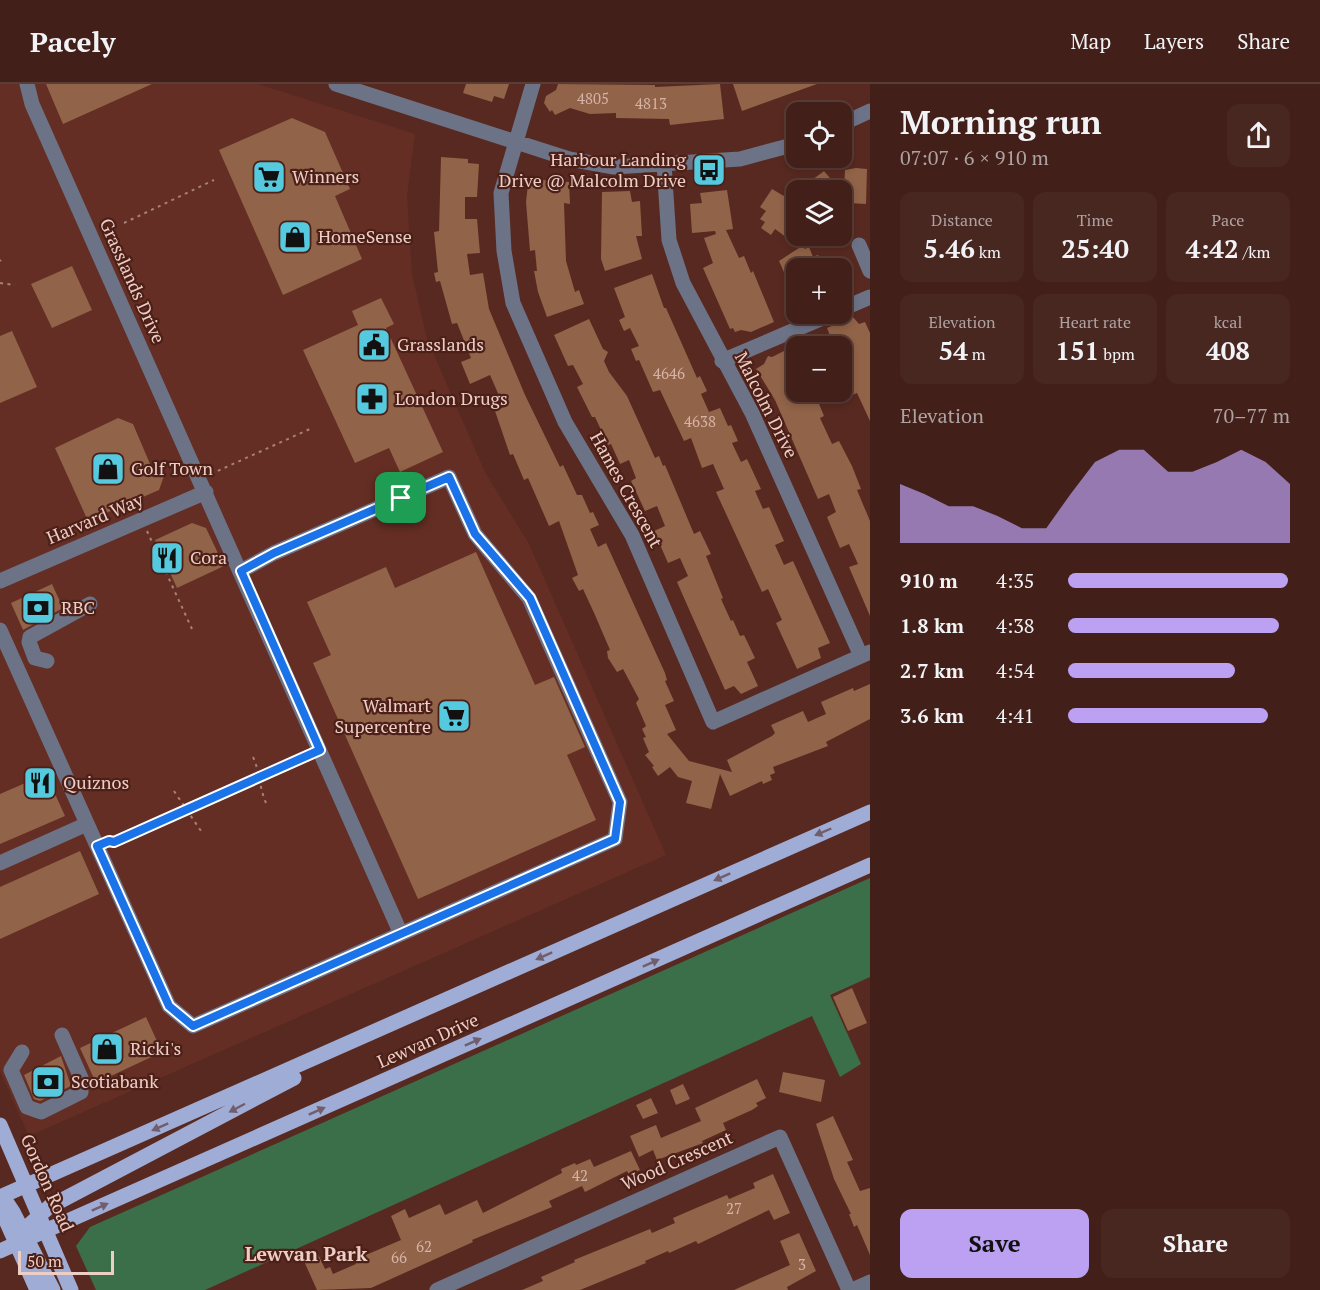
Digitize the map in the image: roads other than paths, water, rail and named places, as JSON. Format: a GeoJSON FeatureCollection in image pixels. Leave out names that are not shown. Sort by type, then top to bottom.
{"type":"FeatureCollection","features":[{"type":"Feature","properties":{"kind":"main road","name":"Lewvan Drive"},"geometry":{"type":"LineString","coordinates":[[0,1198],[870,812]]}},
{"type":"Feature","properties":{"kind":"main road"},"geometry":{"type":"LineString","coordinates":[[786,904],[870,857]]}},
{"type":"Feature","properties":{"kind":"main road","name":"Lewvan Drive"},"geometry":{"type":"LineString","coordinates":[[0,1251],[22,1238],[46,1231],[870,865]]}},
{"type":"Feature","properties":{"kind":"main road"},"geometry":{"type":"LineString","coordinates":[[22,1238],[39,1215],[64,1198],[419,1012]]}},
{"type":"Feature","properties":{"kind":"main road","name":"Gordon Road"},"geometry":{"type":"LineString","coordinates":[[0,1125],[71,1290]]}},
{"type":"Feature","properties":{"kind":"main road"},"geometry":{"type":"LineString","coordinates":[[5,1214],[27,1198],[26,1186]]}},
{"type":"Feature","properties":{"kind":"main road"},"geometry":{"type":"LineString","coordinates":[[0,1198],[7,1203],[5,1214],[53,1290]]}},
{"type":"Feature","properties":{"kind":"main road"},"geometry":{"type":"LineString","coordinates":[[22,1238],[37,1290]]}},
{"type":"Feature","properties":{"kind":"street","name":"Grasslands Drive"},"geometry":{"type":"LineString","coordinates":[[27,84],[32,104],[401,934]]}},
{"type":"Feature","properties":{"kind":"street"},"geometry":{"type":"LineString","coordinates":[[336,84],[362,88],[569,159],[614,167],[740,159],[786,147]]}},
{"type":"Feature","properties":{"kind":"street"},"geometry":{"type":"LineString","coordinates":[[514,142],[533,84]]}},
{"type":"Feature","properties":{"kind":"street"},"geometry":{"type":"LineString","coordinates":[[852,119],[870,111]]}},
{"type":"Feature","properties":{"kind":"street","name":"Hames Crescent"},"geometry":{"type":"LineString","coordinates":[[514,142],[501,193],[504,251],[513,303],[565,422],[632,535],[713,722],[866,654]]}},
{"type":"Feature","properties":{"kind":"street","name":"Malcolm Drive"},"geometry":{"type":"LineString","coordinates":[[664,164],[669,240],[683,283],[722,361],[752,412],[866,654]]}},
{"type":"Feature","properties":{"kind":"street"},"geometry":{"type":"LineString","coordinates":[[859,245],[870,271]]}},
{"type":"Feature","properties":{"kind":"street"},"geometry":{"type":"LineString","coordinates":[[852,305],[870,297]]}},
{"type":"Feature","properties":{"kind":"street"},"geometry":{"type":"LineString","coordinates":[[722,361],[809,324]]}},
{"type":"Feature","properties":{"kind":"street"},"geometry":{"type":"LineString","coordinates":[[0,630],[169,1006],[193,1026],[615,839],[620,802],[530,598],[475,534],[449,477],[274,553],[241,571]]}},
{"type":"Feature","properties":{"kind":"street","name":"Harvard Way"},"geometry":{"type":"LineString","coordinates":[[0,581],[142,520],[203,485]]}},
{"type":"Feature","properties":{"kind":"street"},"geometry":{"type":"LineString","coordinates":[[47,661],[35,658],[28,642],[30,637],[90,604]]}},
{"type":"Feature","properties":{"kind":"street"},"geometry":{"type":"LineString","coordinates":[[0,863],[87,824]]}},
{"type":"Feature","properties":{"kind":"street"},"geometry":{"type":"LineString","coordinates":[[22,1052],[11,1070],[27,1107],[41,1112],[81,1092],[81,1078],[62,1035]]}},
{"type":"Feature","properties":{"kind":"street","name":"Wood Crescent"},"geometry":{"type":"LineString","coordinates":[[437,1290],[780,1137],[850,1290]]}},
{"type":"Feature","properties":{"kind":"street"},"geometry":{"type":"LineString","coordinates":[[850,1290],[870,1282]]}},
{"type":"Feature","properties":{"kind":"place","name":"Harbour Landing Drive @ Malcolm Drive"},"geometry":{"type":"Point","coordinates":[709,170]}},
{"type":"Feature","properties":{"kind":"place","name":"Winners"},"geometry":{"type":"Point","coordinates":[269,177]}},
{"type":"Feature","properties":{"kind":"place","name":"HomeSense"},"geometry":{"type":"Point","coordinates":[295,237]}},
{"type":"Feature","properties":{"kind":"place","name":"Grasslands"},"geometry":{"type":"Point","coordinates":[374,345]}},
{"type":"Feature","properties":{"kind":"place","name":"London Drugs"},"geometry":{"type":"Point","coordinates":[372,399]}},
{"type":"Feature","properties":{"kind":"place","name":"Golf Town"},"geometry":{"type":"Point","coordinates":[108,469]}},
{"type":"Feature","properties":{"kind":"place","name":"Cora"},"geometry":{"type":"Point","coordinates":[167,558]}},
{"type":"Feature","properties":{"kind":"place","name":"RBC"},"geometry":{"type":"Point","coordinates":[38,608]}},
{"type":"Feature","properties":{"kind":"place","name":"Walmart Supercentre"},"geometry":{"type":"Point","coordinates":[454,716]}},
{"type":"Feature","properties":{"kind":"place","name":"Quiznos"},"geometry":{"type":"Point","coordinates":[40,783]}},
{"type":"Feature","properties":{"kind":"place","name":"Ricki's"},"geometry":{"type":"Point","coordinates":[107,1049]}},
{"type":"Feature","properties":{"kind":"place","name":"Scotiabank"},"geometry":{"type":"Point","coordinates":[48,1082]}},
{"type":"Feature","properties":{"kind":"district","name":"Lewvan Park"},"geometry":{"type":"Point","coordinates":[306,1254]}}]}
